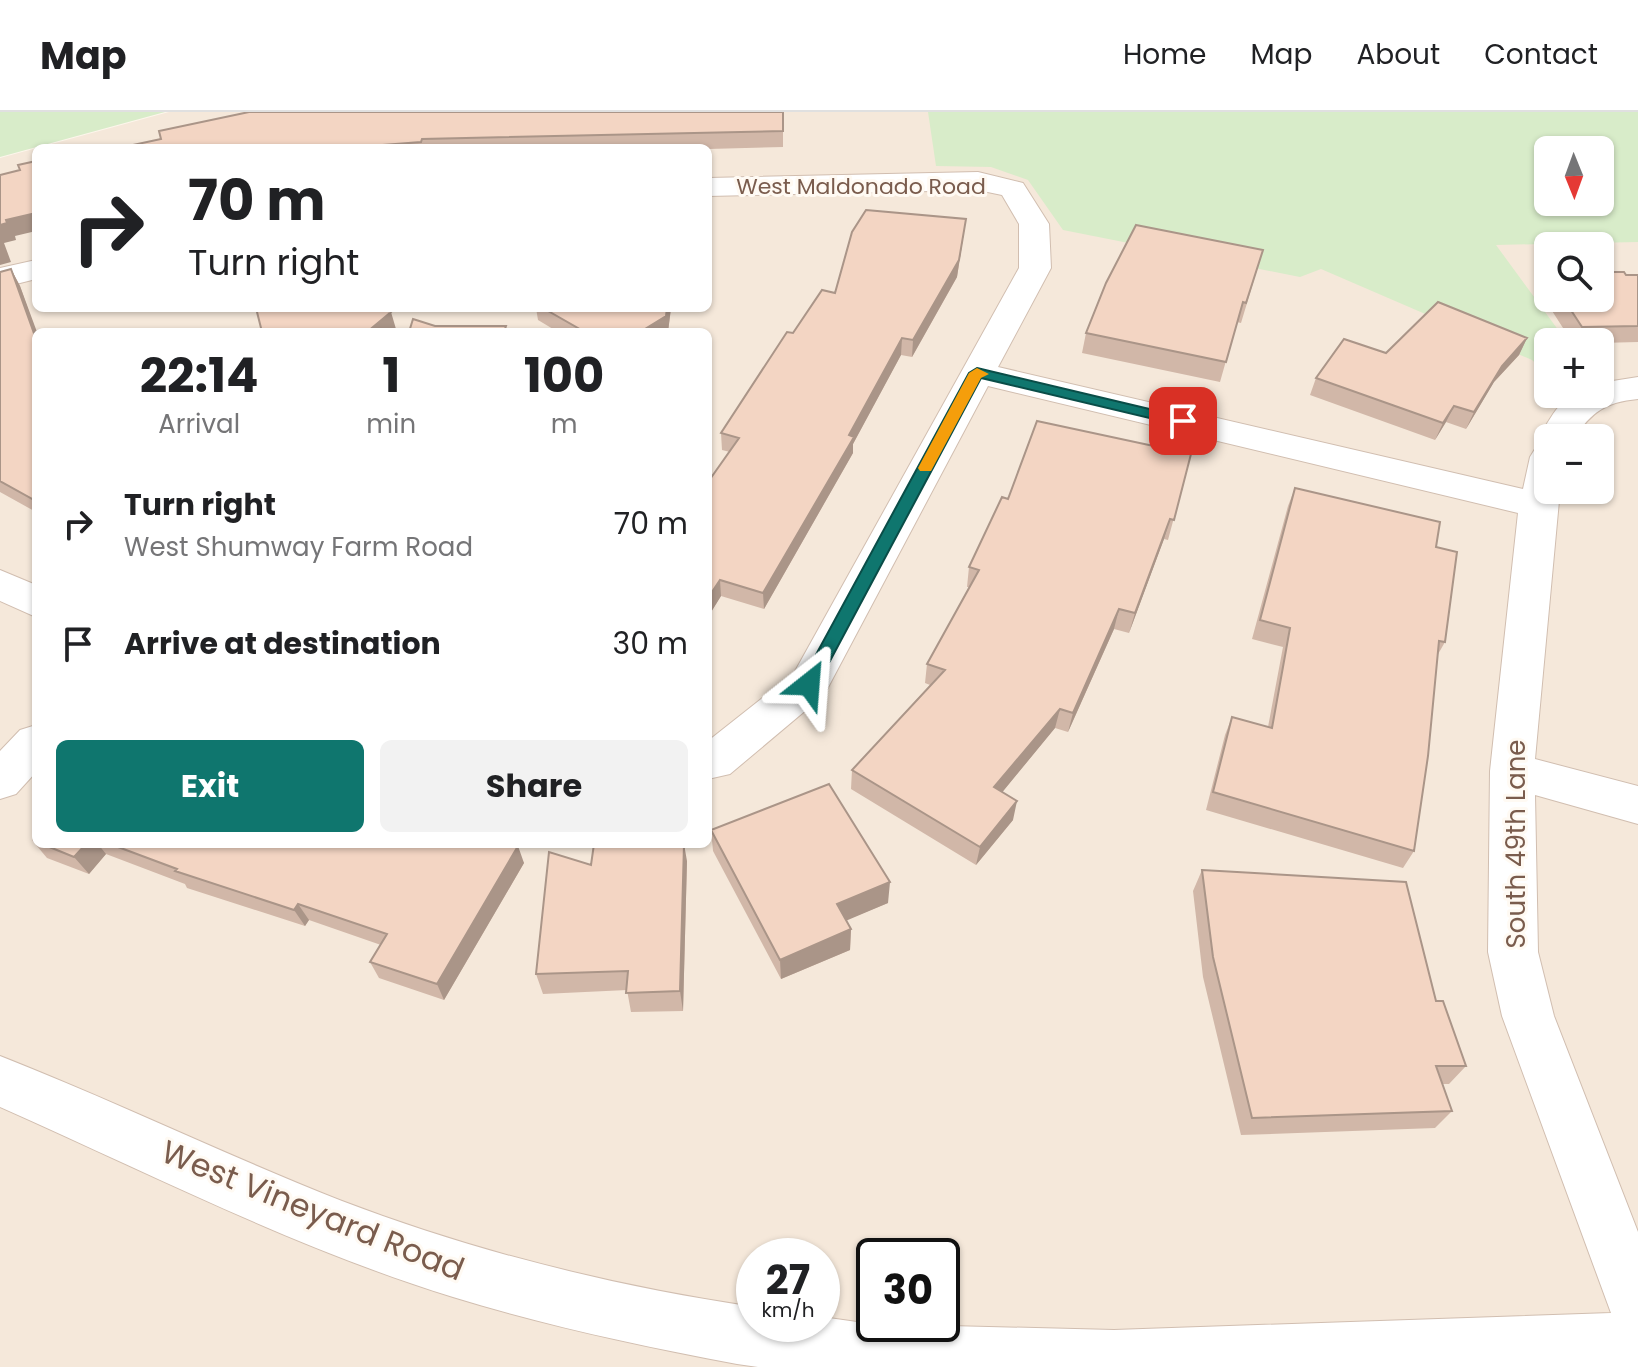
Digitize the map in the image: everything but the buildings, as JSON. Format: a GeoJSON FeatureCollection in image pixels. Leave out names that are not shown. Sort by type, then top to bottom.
{"type":"FeatureCollection","features":[{"type":"Feature","properties":{"kind":"street","name":"West Maldonado Road"},"geometry":{"type":"LineString","coordinates":[[712,187],[978,181],[1013,189],[1034,224],[1035,268],[977,373]]}},
{"type":"Feature","properties":{"kind":"street"},"geometry":{"type":"LineString","coordinates":[[0,278],[32,270]]}},
{"type":"Feature","properties":{"kind":"street"},"geometry":{"type":"LineString","coordinates":[[712,760],[809,684],[977,373],[1538,505]]}},
{"type":"Feature","properties":{"kind":"street"},"geometry":{"type":"LineString","coordinates":[[1566,424],[1578,406],[1615,390],[1638,388]]}},
{"type":"Feature","properties":{"kind":"street","name":"South 49th Lane"},"geometry":{"type":"LineString","coordinates":[[1538,505],[1512,771],[1513,952],[1528,1016],[1638,1307]]}},
{"type":"Feature","properties":{"kind":"street"},"geometry":{"type":"LineString","coordinates":[[0,584],[32,600]]}},
{"type":"Feature","properties":{"kind":"street"},"geometry":{"type":"LineString","coordinates":[[0,781],[32,746]]}},
{"type":"Feature","properties":{"kind":"street"},"geometry":{"type":"LineString","coordinates":[[1512,771],[1638,805]]}},
{"type":"Feature","properties":{"kind":"street","name":"West Vineyard Road"},"geometry":{"type":"LineString","coordinates":[[0,1081],[339,1228],[452,1268],[588,1306],[871,1354],[1115,1364],[1638,1342]]}},
{"type":"Feature","properties":{"kind":"shaded area"},"geometry":{"type":"Polygon","coordinates":[[[169,112],[1638,112],[1638,1367],[0,1367],[0,158],[32,149],[32,312],[712,312],[712,144],[52,144],[169,112]]]}},
{"type":"Feature","properties":{"kind":"green space"},"geometry":{"type":"Polygon","coordinates":[[[0,112],[165,112],[48,144],[32,144],[32,148],[0,157],[0,112]]]}},
{"type":"Feature","properties":{"kind":"green space"},"geometry":{"type":"Polygon","coordinates":[[[928,112],[1638,112],[1638,242],[1614,243],[1614,232],[1534,232],[1534,244],[1496,245],[1534,297],[1534,312],[1545,312],[1557,328],[1534,328],[1534,362],[1321,269],[1300,277],[1063,230],[1028,180],[991,167],[936,166],[928,112]]]}},
{"type":"Feature","properties":{"kind":"slow traffic"},"geometry":{"type":"LineString","coordinates":[[925,468],[977,373],[982,374]]}},
{"type":"Feature","properties":{"kind":"route"},"geometry":{"type":"LineString","coordinates":[[809,684],[977,373],[1183,421]]}}]}
